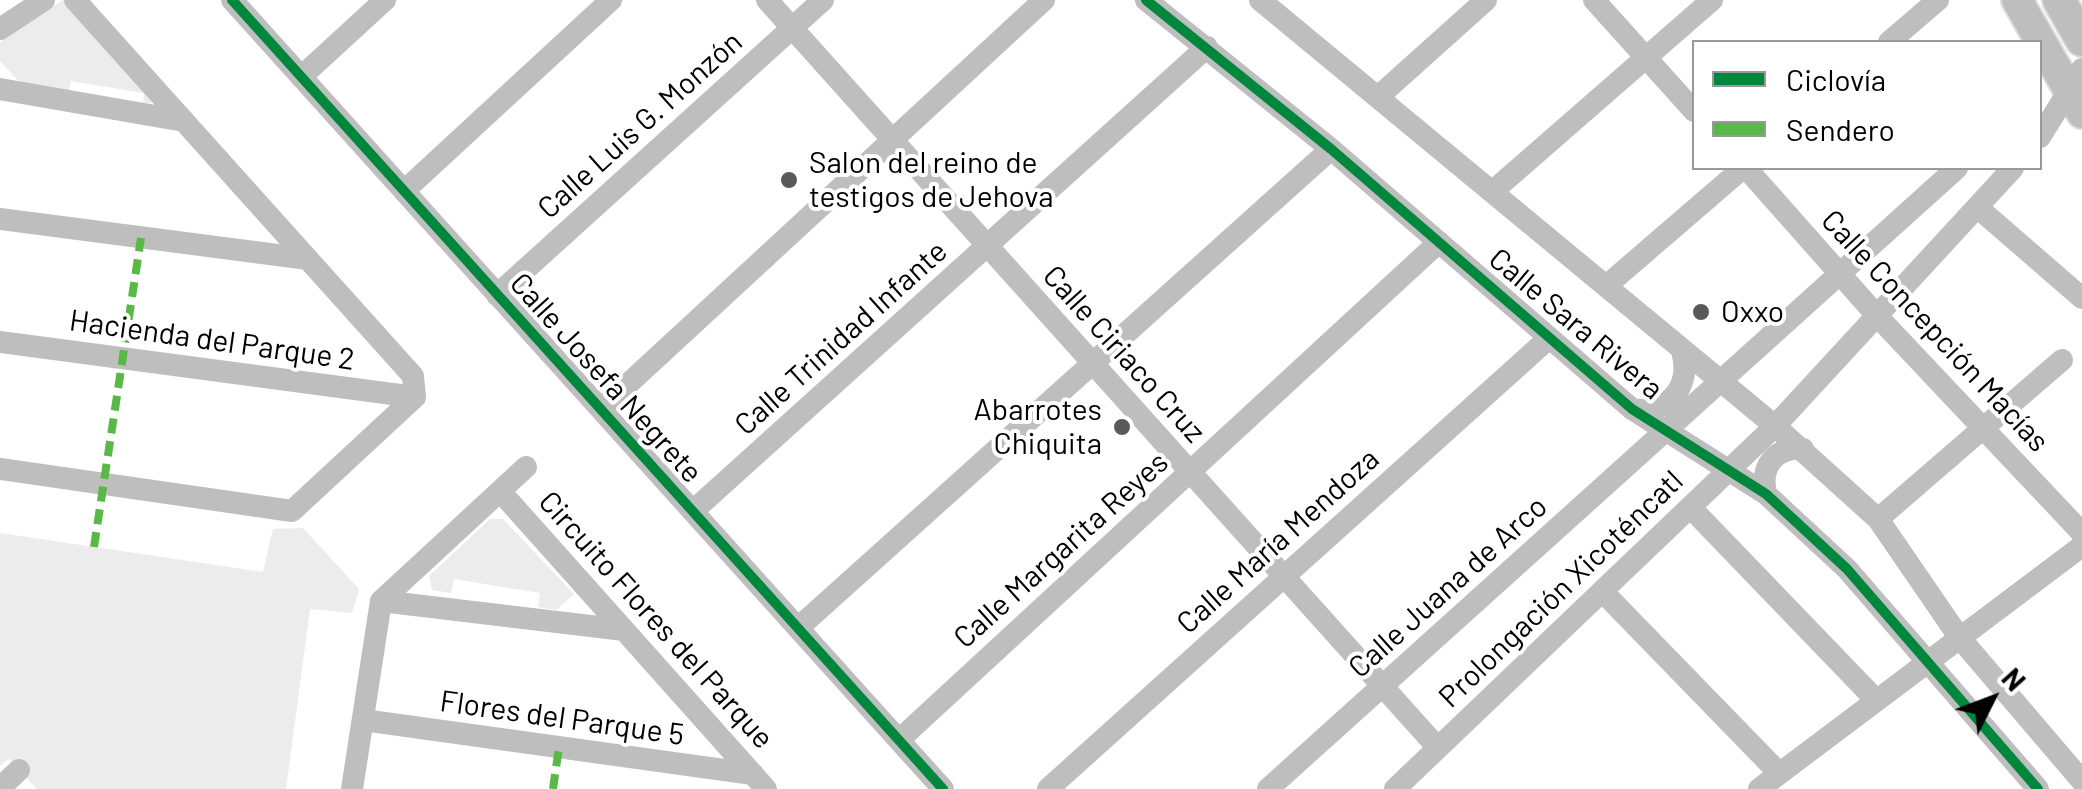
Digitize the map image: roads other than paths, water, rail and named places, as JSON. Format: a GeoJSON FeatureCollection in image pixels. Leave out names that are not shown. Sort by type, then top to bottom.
{"type":"FeatureCollection","features":[{"type":"Feature","properties":{"kind":"highway"},"geometry":{"type":"LineString","coordinates":[[2059,0],[2082,40]]}},
{"type":"Feature","properties":{"kind":"main road"},"geometry":{"type":"LineString","coordinates":[[2018,0],[2039,40]]}},
{"type":"Feature","properties":{"kind":"main road"},"geometry":{"type":"LineString","coordinates":[[2042,45],[2068,94]]}},
{"type":"Feature","properties":{"kind":"street"},"geometry":{"type":"LineString","coordinates":[[0,28],[44,0]]}},
{"type":"Feature","properties":{"kind":"street"},"geometry":{"type":"LineString","coordinates":[[0,469],[292,511],[416,397],[413,376],[75,0]]}},
{"type":"Feature","properties":{"kind":"street","name":"Calle Josefa Negrete"},"geometry":{"type":"LineString","coordinates":[[232,0],[943,789]]}},
{"type":"Feature","properties":{"kind":"street"},"geometry":{"type":"LineString","coordinates":[[301,77],[385,0]]}},
{"type":"Feature","properties":{"kind":"street"},"geometry":{"type":"LineString","coordinates":[[404,190],[610,0]]}},
{"type":"Feature","properties":{"kind":"street","name":"Calle Ciriaco Cruz"},"geometry":{"type":"LineString","coordinates":[[767,0],[1438,748]]}},
{"type":"Feature","properties":{"kind":"street","name":"Calle Luis G. Monzón"},"geometry":{"type":"LineString","coordinates":[[498,295],[822,0]]}},
{"type":"Feature","properties":{"kind":"street"},"geometry":{"type":"LineString","coordinates":[[601,410],[1044,0]]}},
{"type":"Feature","properties":{"kind":"street","name":"Calle Sara Rivera"},"geometry":{"type":"LineString","coordinates":[[1146,0],[1331,149],[1632,409],[1766,494],[1847,569],[2038,789]]}},
{"type":"Feature","properties":{"kind":"street","name":"Calle Sara Rivera"},"geometry":{"type":"LineString","coordinates":[[1260,0],[1682,350],[1714,389],[1775,426],[1878,519],[1960,638],[2082,781]]}},
{"type":"Feature","properties":{"kind":"street"},"geometry":{"type":"LineString","coordinates":[[1378,96],[1486,0]]}},
{"type":"Feature","properties":{"kind":"street"},"geometry":{"type":"LineString","coordinates":[[1594,0],[1692,109]]}},
{"type":"Feature","properties":{"kind":"street"},"geometry":{"type":"LineString","coordinates":[[1493,190],[1712,0]]}},
{"type":"Feature","properties":{"kind":"street"},"geometry":{"type":"LineString","coordinates":[[1891,40],[1938,0]]}},
{"type":"Feature","properties":{"kind":"street","name":"Calle Trinidad Infante"},"geometry":{"type":"LineString","coordinates":[[693,511],[1208,48]]}},
{"type":"Feature","properties":{"kind":"street"},"geometry":{"type":"LineString","coordinates":[[0,89],[184,121]]}},
{"type":"Feature","properties":{"kind":"street"},"geometry":{"type":"LineString","coordinates":[[2042,133],[2068,94]]}},
{"type":"Feature","properties":{"kind":"street"},"geometry":{"type":"LineString","coordinates":[[798,628],[1331,149]]}},
{"type":"Feature","properties":{"kind":"street"},"geometry":{"type":"LineString","coordinates":[[1606,286],[1742,170]]}},
{"type":"Feature","properties":{"kind":"street","name":"Calle Concepción Macías"},"geometry":{"type":"LineString","coordinates":[[1746,170],[2082,533]]}},
{"type":"Feature","properties":{"kind":"street","name":"Prolongación Xicoténcatl"},"geometry":{"type":"LineString","coordinates":[[1668,430],[1955,170]]}},
{"type":"Feature","properties":{"kind":"street"},"geometry":{"type":"LineString","coordinates":[[1711,459],[1730,457],[1756,445],[1879,318],[2010,170]]}},
{"type":"Feature","properties":{"kind":"street"},"geometry":{"type":"LineString","coordinates":[[1977,207],[2082,298]]}},
{"type":"Feature","properties":{"kind":"street"},"geometry":{"type":"LineString","coordinates":[[0,219],[308,259]]}},
{"type":"Feature","properties":{"kind":"street","name":"Calle Margarita Reyes"},"geometry":{"type":"LineString","coordinates":[[899,740],[1440,242]]}},
{"type":"Feature","properties":{"kind":"street","name":"Calle María Mendoza"},"geometry":{"type":"LineString","coordinates":[[1048,789],[1548,338]]}},
{"type":"Feature","properties":{"kind":"street","name":"Hacienda del Parque 2"},"geometry":{"type":"LineString","coordinates":[[0,342],[416,397]]}},
{"type":"Feature","properties":{"kind":"street"},"geometry":{"type":"LineString","coordinates":[[1632,409],[1658,409],[1675,396],[1685,380],[1682,350]]}},
{"type":"Feature","properties":{"kind":"street"},"geometry":{"type":"LineString","coordinates":[[1878,519],[2062,360]]}},
{"type":"Feature","properties":{"kind":"street"},"geometry":{"type":"LineString","coordinates":[[1711,459],[1693,426],[1714,389]]}},
{"type":"Feature","properties":{"kind":"street","name":"Calle Juana de Arco"},"geometry":{"type":"LineString","coordinates":[[1268,789],[1668,430]]}},
{"type":"Feature","properties":{"kind":"street"},"geometry":{"type":"LineString","coordinates":[[1766,494],[1764,480],[1769,462],[1782,451],[1803,449]]}},
{"type":"Feature","properties":{"kind":"street"},"geometry":{"type":"LineString","coordinates":[[1711,459],[1691,508],[1876,700]]}},
{"type":"Feature","properties":{"kind":"street","name":"Prolongación Xicoténcatl"},"geometry":{"type":"LineString","coordinates":[[1395,789],[1691,508],[1711,459]]}},
{"type":"Feature","properties":{"kind":"street","name":"Circuito Flores del Parque"},"geometry":{"type":"LineString","coordinates":[[381,601],[526,466]]}},
{"type":"Feature","properties":{"kind":"street","name":"Circuito Flores del Parque"},"geometry":{"type":"LineString","coordinates":[[500,491],[759,782]]}},
{"type":"Feature","properties":{"kind":"street"},"geometry":{"type":"LineString","coordinates":[[1759,789],[2082,546]]}},
{"type":"Feature","properties":{"kind":"street"},"geometry":{"type":"LineString","coordinates":[[1602,592],[1778,772]]}},
{"type":"Feature","properties":{"kind":"street"},"geometry":{"type":"LineString","coordinates":[[352,789],[381,601],[624,630]]}},
{"type":"Feature","properties":{"kind":"street","name":"Flores del Parque 5"},"geometry":{"type":"LineString","coordinates":[[363,720],[759,782]]}},
{"type":"Feature","properties":{"kind":"street"},"geometry":{"type":"LineString","coordinates":[[0,788],[20,770]]}},
{"type":"Feature","properties":{"kind":"place","name":"Salon del reino de testigos de Jehova"},"geometry":{"type":"Point","coordinates":[789,180]}},
{"type":"Feature","properties":{"kind":"place","name":"Oxxo"},"geometry":{"type":"Point","coordinates":[1701,312]}},
{"type":"Feature","properties":{"kind":"place","name":"Abarrotes Chiquita"},"geometry":{"type":"Point","coordinates":[1122,427]}}]}
